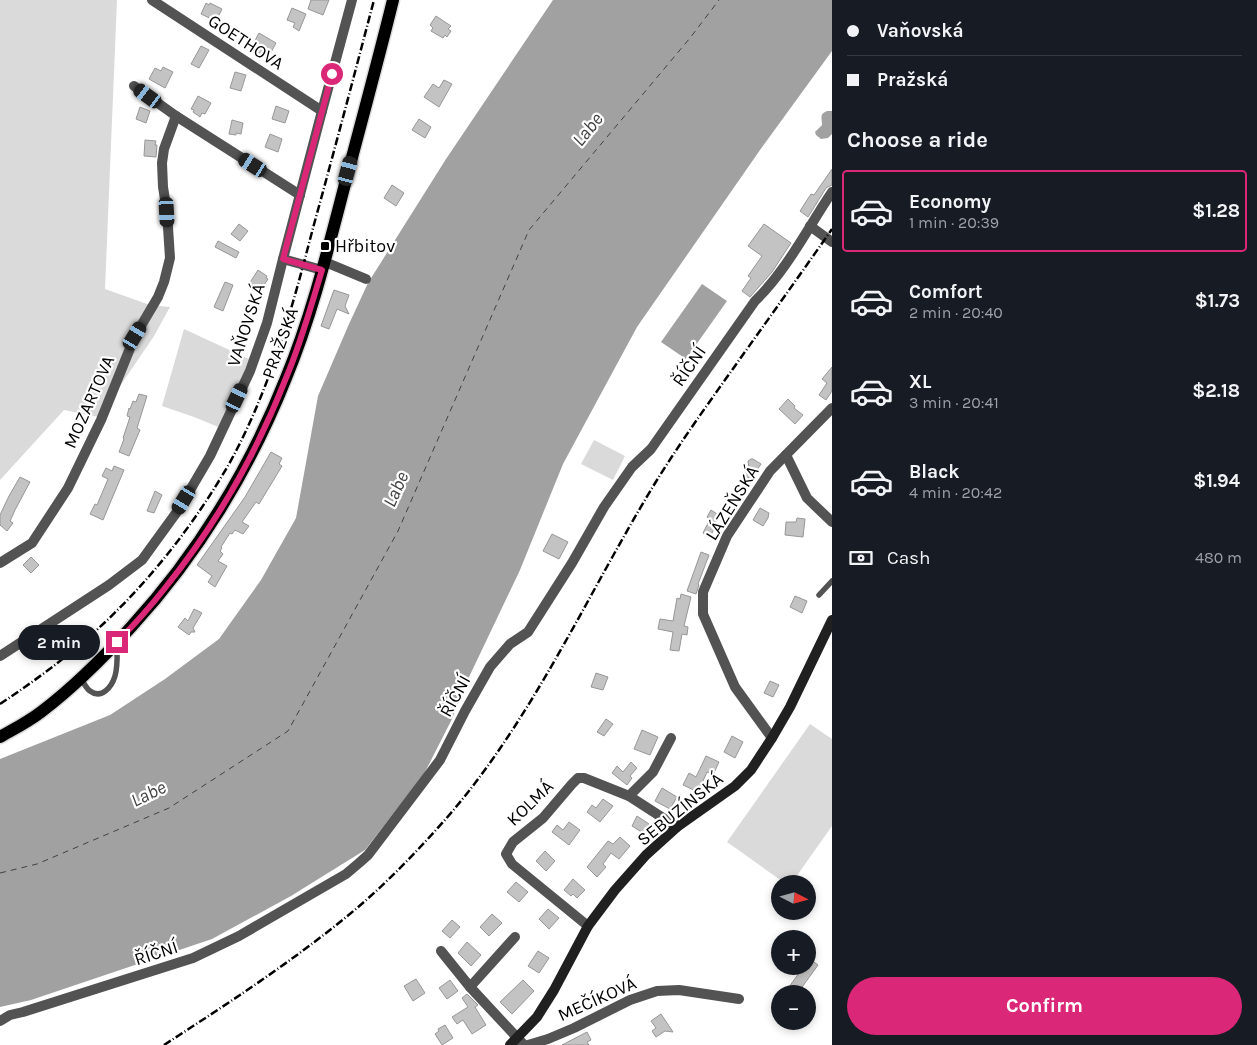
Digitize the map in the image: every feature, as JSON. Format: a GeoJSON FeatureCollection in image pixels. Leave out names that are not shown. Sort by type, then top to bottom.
{"type":"FeatureCollection","features":[{"type":"Feature","properties":{"kind":"main road","name":"PRAŽSKÁ"},"geometry":{"type":"LineString","coordinates":[[0,737],[40,713],[81,679],[150,607],[199,541],[253,450],[286,379],[307,320],[393,0]]}},
{"type":"Feature","properties":{"kind":"main road","name":"SEBUZÍNSKÁ"},"geometry":{"type":"LineString","coordinates":[[517,1043],[537,1017],[554,990],[588,926],[615,890],[646,855],[677,827],[735,786],[751,770],[790,707],[832,620]]}},
{"type":"Feature","properties":{"kind":"street","name":"GOETHOVA"},"geometry":{"type":"LineString","coordinates":[[152,0],[322,111]]}},
{"type":"Feature","properties":{"kind":"street","name":"VAŇOVSKÁ"},"geometry":{"type":"LineString","coordinates":[[0,656],[109,585],[142,560],[179,509],[210,456],[250,371],[267,323],[352,0]]}},
{"type":"Feature","properties":{"kind":"street"},"geometry":{"type":"LineString","coordinates":[[134,86],[176,116],[300,195]]}},
{"type":"Feature","properties":{"kind":"street","name":"MOZARTOVA"},"geometry":{"type":"LineString","coordinates":[[0,563],[32,543],[68,488],[100,420],[135,336],[158,297],[164,282],[170,258],[162,163],[164,148],[176,116]]}},
{"type":"Feature","properties":{"kind":"street","name":"ŘÍČNÍ"},"geometry":{"type":"LineString","coordinates":[[0,1021],[10,1015],[193,958],[239,936],[338,879],[368,855],[440,760],[490,667],[510,644],[528,632],[615,491],[632,467],[651,449],[755,300],[777,276],[832,192]]}},
{"type":"Feature","properties":{"kind":"street"},"geometry":{"type":"LineString","coordinates":[[810,226],[832,242]]}},
{"type":"Feature","properties":{"kind":"street"},"geometry":{"type":"LineString","coordinates":[[283,259],[323,266],[366,279]]}},
{"type":"Feature","properties":{"kind":"street","name":"LÁZEŇSKÁ"},"geometry":{"type":"LineString","coordinates":[[772,738],[735,687],[702,614],[703,592],[727,536],[770,471],[832,408]]}},
{"type":"Feature","properties":{"kind":"street"},"geometry":{"type":"LineString","coordinates":[[786,455],[807,498],[832,522]]}},
{"type":"Feature","properties":{"kind":"street"},"geometry":{"type":"LineString","coordinates":[[629,796],[653,772],[671,738]]}},
{"type":"Feature","properties":{"kind":"street","name":"KOLMÁ"},"geometry":{"type":"LineString","coordinates":[[588,926],[512,864],[506,854],[513,842],[543,818],[578,778],[584,778],[629,796],[677,827]]}},
{"type":"Feature","properties":{"kind":"street"},"geometry":{"type":"LineString","coordinates":[[470,988],[515,937]]}},
{"type":"Feature","properties":{"kind":"street","name":"SEBUZÍNSKÁ"},"geometry":{"type":"LineString","coordinates":[[441,951],[517,1043]]}},
{"type":"Feature","properties":{"kind":"street","name":"MEČÍKOVÁ"},"geometry":{"type":"LineString","coordinates":[[528,1045],[574,1028],[630,1000],[657,990],[679,990],[739,999]]}},
{"type":"Feature","properties":{"kind":"lane"},"geometry":{"type":"LineString","coordinates":[[818,595],[832,581]]}},
{"type":"Feature","properties":{"kind":"lane"},"geometry":{"type":"LineString","coordinates":[[81,679],[88,690],[95,694],[103,694],[111,686],[115,675],[117,642]]}},
{"type":"Feature","properties":{"kind":"shaded area"},"geometry":{"type":"Polygon","coordinates":[[[0,0],[117,0],[105,289],[150,305],[170,307],[154,336],[99,417],[64,410],[0,480],[0,0]]]}},
{"type":"Feature","properties":{"kind":"shaded area"},"geometry":{"type":"Polygon","coordinates":[[[184,329],[251,360],[221,428],[162,406],[184,329]]]}},
{"type":"Feature","properties":{"kind":"shaded area"},"geometry":{"type":"Polygon","coordinates":[[[594,440],[625,456],[613,480],[581,464],[594,440]]]}},
{"type":"Feature","properties":{"kind":"shaded area"},"geometry":{"type":"Polygon","coordinates":[[[810,724],[832,739],[832,826],[797,875],[773,875],[727,842],[810,724]]]}},
{"type":"Feature","properties":{"kind":"water","name":"Labe"},"geometry":{"type":"Polygon","coordinates":[[[553,0],[832,0],[832,51],[760,150],[637,327],[563,464],[520,570],[469,677],[452,719],[424,774],[365,850],[291,896],[212,939],[31,1000],[0,1007],[0,759],[110,715],[165,679],[219,639],[261,580],[296,518],[318,396],[368,283],[446,159],[553,0]]]}},
{"type":"Feature","properties":{"kind":"water"},"geometry":{"type":"Polygon","coordinates":[[[827,111],[832,111],[832,134],[828,138],[821,139],[815,132],[822,125],[822,115],[827,111]]]}},
{"type":"Feature","properties":{"kind":"water"},"geometry":{"type":"Polygon","coordinates":[[[702,284],[727,301],[686,359],[661,342],[702,284]]]}},
{"type":"Feature","properties":{"kind":"building"},"geometry":{"type":"Polygon","coordinates":[[[311,0],[329,0],[323,15],[308,9],[311,0]]]}},
{"type":"Feature","properties":{"kind":"building"},"geometry":{"type":"Polygon","coordinates":[[[206,3],[222,9],[216,21],[201,14],[206,3]]]}},
{"type":"Feature","properties":{"kind":"building"},"geometry":{"type":"Polygon","coordinates":[[[292,8],[306,14],[299,31],[293,27],[295,23],[287,20],[292,8]]]}},
{"type":"Feature","properties":{"kind":"building"},"geometry":{"type":"Polygon","coordinates":[[[436,16],[451,26],[448,29],[451,31],[447,37],[445,35],[443,38],[431,31],[433,28],[430,25],[436,16]]]}},
{"type":"Feature","properties":{"kind":"building"},"geometry":{"type":"Polygon","coordinates":[[[259,33],[276,43],[268,58],[251,48],[259,33]]]}},
{"type":"Feature","properties":{"kind":"building"},"geometry":{"type":"Polygon","coordinates":[[[201,46],[209,50],[199,68],[191,64],[201,46]]]}},
{"type":"Feature","properties":{"kind":"building"},"geometry":{"type":"Polygon","coordinates":[[[163,67],[173,72],[165,88],[149,79],[155,68],[161,71],[163,67]]]}},
{"type":"Feature","properties":{"kind":"building"},"geometry":{"type":"Polygon","coordinates":[[[235,72],[246,75],[241,91],[230,88],[235,72]]]}},
{"type":"Feature","properties":{"kind":"building"},"geometry":{"type":"Polygon","coordinates":[[[444,80],[452,84],[439,107],[424,97],[433,84],[439,88],[444,80]]]}},
{"type":"Feature","properties":{"kind":"building"},"geometry":{"type":"Polygon","coordinates":[[[198,96],[211,103],[205,114],[202,113],[200,117],[191,109],[198,96]]]}},
{"type":"Feature","properties":{"kind":"building"},"geometry":{"type":"Polygon","coordinates":[[[276,106],[289,111],[285,123],[272,119],[276,106]]]}},
{"type":"Feature","properties":{"kind":"building"},"geometry":{"type":"Polygon","coordinates":[[[140,107],[150,111],[146,123],[136,119],[140,107]]]}},
{"type":"Feature","properties":{"kind":"building"},"geometry":{"type":"Polygon","coordinates":[[[419,119],[431,127],[425,138],[412,130],[419,119]]]}},
{"type":"Feature","properties":{"kind":"building"},"geometry":{"type":"Polygon","coordinates":[[[232,120],[243,123],[241,134],[229,134],[232,120]]]}},
{"type":"Feature","properties":{"kind":"building"},"geometry":{"type":"Polygon","coordinates":[[[270,134],[282,139],[278,152],[265,147],[270,134]]]}},
{"type":"Feature","properties":{"kind":"building"},"geometry":{"type":"Polygon","coordinates":[[[145,140],[156,141],[156,157],[144,156],[145,140]]]}},
{"type":"Feature","properties":{"kind":"building"},"geometry":{"type":"Polygon","coordinates":[[[832,169],[832,185],[826,188],[808,217],[800,211],[811,194],[814,195],[832,169]]]}},
{"type":"Feature","properties":{"kind":"building"},"geometry":{"type":"Polygon","coordinates":[[[392,185],[404,193],[396,206],[384,198],[392,185]]]}},
{"type":"Feature","properties":{"kind":"building"},"geometry":{"type":"Polygon","coordinates":[[[239,224],[248,231],[240,241],[231,234],[239,224]]]}},
{"type":"Feature","properties":{"kind":"building"},"geometry":{"type":"Polygon","coordinates":[[[764,224],[791,243],[772,272],[750,297],[742,291],[751,278],[748,276],[762,256],[748,246],[764,224]]]}},
{"type":"Feature","properties":{"kind":"building"},"geometry":{"type":"Polygon","coordinates":[[[218,241],[239,252],[236,258],[215,247],[218,241]]]}},
{"type":"Feature","properties":{"kind":"building"},"geometry":{"type":"Polygon","coordinates":[[[258,270],[267,276],[266,278],[268,279],[258,289],[249,284],[258,270]]]}},
{"type":"Feature","properties":{"kind":"building"},"geometry":{"type":"Polygon","coordinates":[[[225,282],[233,285],[223,311],[214,307],[225,282]]]}},
{"type":"Feature","properties":{"kind":"building"},"geometry":{"type":"Polygon","coordinates":[[[334,290],[349,295],[345,306],[349,314],[337,309],[329,329],[321,326],[334,290]]]}},
{"type":"Feature","properties":{"kind":"building"},"geometry":{"type":"Polygon","coordinates":[[[832,367],[832,391],[826,400],[819,395],[827,383],[822,379],[832,367]]]}},
{"type":"Feature","properties":{"kind":"building"},"geometry":{"type":"Polygon","coordinates":[[[139,394],[147,396],[137,428],[140,430],[129,456],[119,452],[130,417],[127,416],[129,408],[133,401],[136,402],[139,394]]]}},
{"type":"Feature","properties":{"kind":"building"},"geometry":{"type":"Polygon","coordinates":[[[788,399],[795,406],[794,408],[803,415],[795,424],[779,409],[788,399]]]}},
{"type":"Feature","properties":{"kind":"building"},"geometry":{"type":"Polygon","coordinates":[[[271,452],[282,458],[279,464],[282,466],[259,504],[256,502],[242,522],[249,526],[243,534],[235,530],[232,534],[230,533],[221,547],[220,551],[223,554],[218,561],[227,566],[215,587],[208,582],[212,576],[197,565],[245,497],[271,452]]]}},
{"type":"Feature","properties":{"kind":"building"},"geometry":{"type":"Polygon","coordinates":[[[751,459],[761,464],[751,479],[744,475],[749,468],[748,461],[751,459]]]}},
{"type":"Feature","properties":{"kind":"building"},"geometry":{"type":"Polygon","coordinates":[[[114,466],[124,470],[103,520],[90,514],[95,504],[97,505],[108,479],[102,476],[106,468],[112,471],[114,466]]]}},
{"type":"Feature","properties":{"kind":"building"},"geometry":{"type":"Polygon","coordinates":[[[20,477],[30,482],[10,521],[13,523],[7,531],[0,525],[0,515],[20,477]]]}},
{"type":"Feature","properties":{"kind":"building"},"geometry":{"type":"Polygon","coordinates":[[[155,491],[162,495],[154,513],[147,511],[155,491]]]}},
{"type":"Feature","properties":{"kind":"building"},"geometry":{"type":"Polygon","coordinates":[[[760,508],[769,513],[763,526],[753,520],[760,508]]]}},
{"type":"Feature","properties":{"kind":"building"},"geometry":{"type":"Polygon","coordinates":[[[711,510],[720,516],[712,528],[714,529],[710,537],[703,533],[710,519],[707,517],[711,510]]]}},
{"type":"Feature","properties":{"kind":"building"},"geometry":{"type":"Polygon","coordinates":[[[797,518],[805,519],[803,537],[785,535],[786,522],[796,522],[797,518]]]}},
{"type":"Feature","properties":{"kind":"building"},"geometry":{"type":"Polygon","coordinates":[[[552,534],[568,542],[559,559],[543,551],[552,534]]]}},
{"type":"Feature","properties":{"kind":"building"},"geometry":{"type":"Polygon","coordinates":[[[701,552],[709,555],[696,594],[687,591],[701,552]]]}},
{"type":"Feature","properties":{"kind":"building"},"geometry":{"type":"Polygon","coordinates":[[[31,557],[39,565],[31,573],[23,565],[31,557]]]}},
{"type":"Feature","properties":{"kind":"building"},"geometry":{"type":"Polygon","coordinates":[[[681,594],[691,597],[684,626],[688,627],[687,635],[682,634],[679,651],[670,650],[673,632],[658,629],[660,619],[673,621],[677,598],[680,599],[681,594]]]}},
{"type":"Feature","properties":{"kind":"building"},"geometry":{"type":"Polygon","coordinates":[[[795,596],[807,601],[802,613],[790,607],[795,596]]]}},
{"type":"Feature","properties":{"kind":"building"},"geometry":{"type":"Polygon","coordinates":[[[194,609],[202,613],[193,628],[195,632],[191,632],[189,635],[178,627],[185,618],[188,621],[194,609]]]}},
{"type":"Feature","properties":{"kind":"building"},"geometry":{"type":"Polygon","coordinates":[[[596,673],[608,677],[603,690],[591,687],[596,673]]]}},
{"type":"Feature","properties":{"kind":"building"},"geometry":{"type":"Polygon","coordinates":[[[770,681],[779,685],[773,697],[764,693],[770,681]]]}},
{"type":"Feature","properties":{"kind":"building"},"geometry":{"type":"Polygon","coordinates":[[[606,719],[613,724],[604,736],[597,732],[606,719]]]}},
{"type":"Feature","properties":{"kind":"building"},"geometry":{"type":"Polygon","coordinates":[[[642,730],[658,737],[650,755],[634,749],[642,730]]]}},
{"type":"Feature","properties":{"kind":"building"},"geometry":{"type":"Polygon","coordinates":[[[732,736],[743,742],[735,758],[724,752],[732,736]]]}},
{"type":"Feature","properties":{"kind":"building"},"geometry":{"type":"Polygon","coordinates":[[[706,756],[719,762],[713,775],[707,772],[698,792],[683,785],[689,773],[696,777],[706,756]]]}},
{"type":"Feature","properties":{"kind":"building"},"geometry":{"type":"Polygon","coordinates":[[[631,762],[637,768],[630,776],[632,778],[627,785],[612,773],[617,766],[623,772],[631,762]]]}},
{"type":"Feature","properties":{"kind":"building"},"geometry":{"type":"Polygon","coordinates":[[[662,788],[677,797],[670,809],[655,801],[662,788]]]}},
{"type":"Feature","properties":{"kind":"building"},"geometry":{"type":"Polygon","coordinates":[[[603,799],[613,806],[600,822],[587,812],[592,805],[596,808],[603,799]]]}},
{"type":"Feature","properties":{"kind":"building"},"geometry":{"type":"Polygon","coordinates":[[[637,816],[649,824],[643,833],[632,826],[637,816]]]}},
{"type":"Feature","properties":{"kind":"building"},"geometry":{"type":"Polygon","coordinates":[[[569,822],[580,830],[569,845],[552,832],[557,825],[563,830],[569,822]]]}},
{"type":"Feature","properties":{"kind":"building"},"geometry":{"type":"Polygon","coordinates":[[[620,837],[630,846],[619,859],[611,853],[603,864],[606,867],[597,877],[587,867],[608,841],[613,844],[620,837]]]}},
{"type":"Feature","properties":{"kind":"building"},"geometry":{"type":"Polygon","coordinates":[[[545,851],[555,861],[546,871],[536,861],[545,851]]]}},
{"type":"Feature","properties":{"kind":"building"},"geometry":{"type":"Polygon","coordinates":[[[573,879],[585,890],[577,898],[564,890],[573,879]]]}},
{"type":"Feature","properties":{"kind":"building"},"geometry":{"type":"Polygon","coordinates":[[[516,882],[528,892],[519,902],[507,892],[516,882]]]}},
{"type":"Feature","properties":{"kind":"building"},"geometry":{"type":"Polygon","coordinates":[[[548,909],[559,918],[549,929],[539,919],[548,909]]]}},
{"type":"Feature","properties":{"kind":"building"},"geometry":{"type":"Polygon","coordinates":[[[492,914],[502,923],[489,936],[480,927],[492,914]]]}},
{"type":"Feature","properties":{"kind":"building"},"geometry":{"type":"Polygon","coordinates":[[[452,920],[460,927],[450,938],[442,931],[452,920]]]}},
{"type":"Feature","properties":{"kind":"building"},"geometry":{"type":"Polygon","coordinates":[[[467,942],[481,955],[471,966],[458,953],[467,942]]]}},
{"type":"Feature","properties":{"kind":"building"},"geometry":{"type":"Polygon","coordinates":[[[538,951],[549,958],[539,973],[528,966],[538,951]]]}},
{"type":"Feature","properties":{"kind":"building"},"geometry":{"type":"Polygon","coordinates":[[[798,975],[811,975],[804,985],[790,985],[798,975]]]}},
{"type":"Feature","properties":{"kind":"building"},"geometry":{"type":"Polygon","coordinates":[[[416,979],[425,993],[413,1001],[404,986],[416,979]]]}},
{"type":"Feature","properties":{"kind":"building"},"geometry":{"type":"Polygon","coordinates":[[[450,980],[458,991],[447,999],[439,988],[450,980]]]}},
{"type":"Feature","properties":{"kind":"building"},"geometry":{"type":"Polygon","coordinates":[[[523,980],[534,991],[512,1014],[500,1002],[523,980]]]}},
{"type":"Feature","properties":{"kind":"building"},"geometry":{"type":"Polygon","coordinates":[[[467,994],[478,1005],[475,1007],[486,1025],[472,1034],[463,1020],[457,1024],[452,1017],[468,1007],[462,998],[467,994]]]}},
{"type":"Feature","properties":{"kind":"building"},"geometry":{"type":"Polygon","coordinates":[[[661,1014],[673,1032],[665,1031],[656,1037],[652,1031],[656,1028],[651,1021],[661,1014]]]}},
{"type":"Feature","properties":{"kind":"building"},"geometry":{"type":"Polygon","coordinates":[[[445,1025],[453,1038],[442,1045],[435,1034],[439,1031],[438,1029],[445,1025]]]}},
{"type":"Feature","properties":{"kind":"building"},"geometry":{"type":"Polygon","coordinates":[[[587,1032],[591,1040],[587,1042],[589,1045],[562,1045],[587,1032]]]}},
{"type":"Feature","properties":{"kind":"ferry route"},"geometry":{"type":"LineString","coordinates":[[0,873],[37,864],[169,808],[288,731],[398,531],[529,230],[690,38],[719,0]]}},
{"type":"Feature","properties":{"kind":"railway"},"geometry":{"type":"LineString","coordinates":[[0,704],[70,653],[94,633],[138,589],[196,516],[229,464],[244,436],[268,378],[288,319],[374,0]]}},
{"type":"Feature","properties":{"kind":"railway"},"geometry":{"type":"LineString","coordinates":[[164,1045],[276,970],[319,939],[368,899],[420,848],[476,782],[532,699],[631,523],[667,464],[832,229]]}},
{"type":"Feature","properties":{"kind":"place","name":"Hřbitov"},"geometry":{"type":"Point","coordinates":[325,246]}},
{"type":"Feature","properties":{"kind":"route"},"geometry":{"type":"LineString","coordinates":[[117,642],[166,588],[216,514],[235,483],[265,426],[296,354],[322,270],[283,259],[332,74]]}}]}
